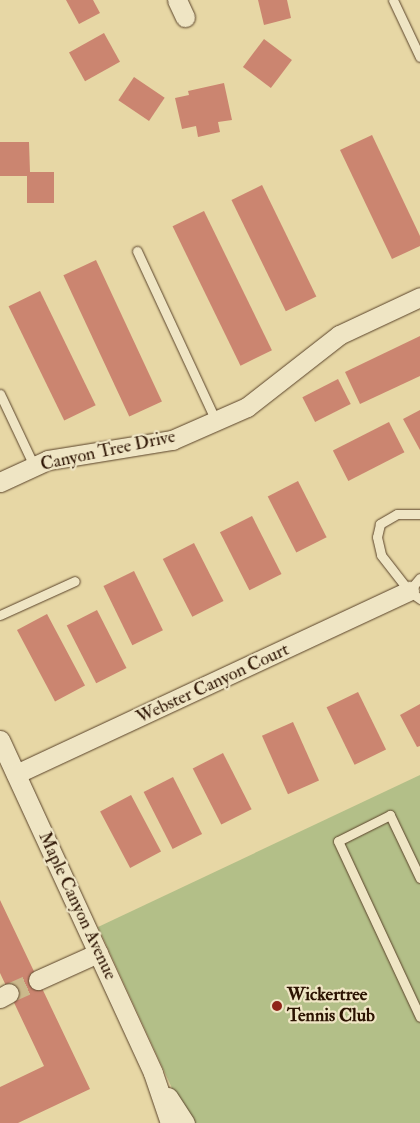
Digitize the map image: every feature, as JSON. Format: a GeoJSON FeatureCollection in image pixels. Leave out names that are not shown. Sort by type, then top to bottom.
{"type":"FeatureCollection","features":[{"type":"Feature","properties":{"kind":"street","name":"Canyon Tree Drive"},"geometry":{"type":"LineString","coordinates":[[0,482],[48,460],[172,440],[216,421],[247,407],[339,334],[420,296]]}},
{"type":"Feature","properties":{"kind":"street","name":"Webster Canyon Court"},"geometry":{"type":"LineString","coordinates":[[16,774],[416,590]]}},
{"type":"Feature","properties":{"kind":"street","name":"Maple Canyon Avenue"},"geometry":{"type":"LineString","coordinates":[[0,740],[153,1073],[170,1123]]}},
{"type":"Feature","properties":{"kind":"street"},"geometry":{"type":"LineString","coordinates":[[38,980],[98,953]]}},
{"type":"Feature","properties":{"kind":"street","name":"Maple Canyon Avenue"},"geometry":{"type":"LineString","coordinates":[[153,1073],[185,1123]]}},
{"type":"Feature","properties":{"kind":"lane"},"geometry":{"type":"LineString","coordinates":[[394,0],[420,57]]}},
{"type":"Feature","properties":{"kind":"lane"},"geometry":{"type":"LineString","coordinates":[[137,251],[216,421]]}},
{"type":"Feature","properties":{"kind":"lane"},"geometry":{"type":"LineString","coordinates":[[0,394],[34,466]]}},
{"type":"Feature","properties":{"kind":"lane"},"geometry":{"type":"LineString","coordinates":[[416,590],[381,555],[377,537],[380,524],[397,514],[420,514]]}},
{"type":"Feature","properties":{"kind":"lane"},"geometry":{"type":"LineString","coordinates":[[0,615],[75,581]]}},
{"type":"Feature","properties":{"kind":"lane"},"geometry":{"type":"LineString","coordinates":[[420,878],[390,815],[338,841],[420,1017]]}},
{"type":"Feature","properties":{"kind":"green space","name":"Wickertree Tennis Club"},"geometry":{"type":"Polygon","coordinates":[[[420,775],[420,1123],[188,1123],[98,927],[420,775]]]}},
{"type":"Feature","properties":{"kind":"building"},"geometry":{"type":"Polygon","coordinates":[[[66,0],[93,0],[100,13],[79,24],[66,0]]]}},
{"type":"Feature","properties":{"kind":"building"},"geometry":{"type":"Polygon","coordinates":[[[258,0],[287,0],[291,18],[264,25],[258,0]]]}},
{"type":"Feature","properties":{"kind":"building"},"geometry":{"type":"Polygon","coordinates":[[[104,33],[120,62],[85,81],[69,52],[104,33]]]}},
{"type":"Feature","properties":{"kind":"building"},"geometry":{"type":"Polygon","coordinates":[[[264,39],[292,60],[271,88],[243,67],[264,39]]]}},
{"type":"Feature","properties":{"kind":"building"},"geometry":{"type":"Polygon","coordinates":[[[134,77],[165,98],[149,121],[118,100],[134,77]]]}},
{"type":"Feature","properties":{"kind":"building"},"geometry":{"type":"Polygon","coordinates":[[[224,83],[232,120],[218,122],[220,132],[198,137],[196,126],[182,129],[175,98],[189,95],[188,91],[224,83]]]}},
{"type":"Feature","properties":{"kind":"building"},"geometry":{"type":"Polygon","coordinates":[[[372,135],[420,236],[420,246],[392,259],[340,150],[372,135]]]}},
{"type":"Feature","properties":{"kind":"building"},"geometry":{"type":"Polygon","coordinates":[[[0,142],[29,142],[30,172],[54,172],[54,203],[27,203],[27,176],[0,176],[0,142]]]}},
{"type":"Feature","properties":{"kind":"building"},"geometry":{"type":"Polygon","coordinates":[[[262,185],[316,296],[286,311],[231,200],[262,185]]]}},
{"type":"Feature","properties":{"kind":"building"},"geometry":{"type":"Polygon","coordinates":[[[204,211],[272,350],[240,366],[173,226],[204,211]]]}},
{"type":"Feature","properties":{"kind":"building"},"geometry":{"type":"Polygon","coordinates":[[[96,260],[162,401],[129,417],[63,275],[96,260]]]}},
{"type":"Feature","properties":{"kind":"building"},"geometry":{"type":"Polygon","coordinates":[[[40,291],[96,405],[64,420],[9,306],[40,291]]]}},
{"type":"Feature","properties":{"kind":"building"},"geometry":{"type":"Polygon","coordinates":[[[420,336],[420,376],[360,404],[345,372],[420,336]]]}},
{"type":"Feature","properties":{"kind":"building"},"geometry":{"type":"Polygon","coordinates":[[[338,379],[351,404],[315,422],[302,397],[338,379]]]}},
{"type":"Feature","properties":{"kind":"building"},"geometry":{"type":"Polygon","coordinates":[[[420,410],[420,450],[403,419],[420,410]]]}},
{"type":"Feature","properties":{"kind":"building"},"geometry":{"type":"Polygon","coordinates":[[[389,422],[404,452],[348,481],[333,451],[389,422]]]}},
{"type":"Feature","properties":{"kind":"building"},"geometry":{"type":"Polygon","coordinates":[[[298,481],[327,537],[296,553],[268,496],[298,481]]]}},
{"type":"Feature","properties":{"kind":"building"},"geometry":{"type":"Polygon","coordinates":[[[252,516],[282,574],[249,590],[220,532],[252,516]]]}},
{"type":"Feature","properties":{"kind":"building"},"geometry":{"type":"Polygon","coordinates":[[[194,543],[224,601],[192,617],[163,559],[194,543]]]}},
{"type":"Feature","properties":{"kind":"building"},"geometry":{"type":"Polygon","coordinates":[[[134,571],[163,630],[132,645],[103,586],[134,571]]]}},
{"type":"Feature","properties":{"kind":"building"},"geometry":{"type":"Polygon","coordinates":[[[97,610],[127,668],[96,683],[67,625],[97,610]]]}},
{"type":"Feature","properties":{"kind":"building"},"geometry":{"type":"Polygon","coordinates":[[[47,614],[85,686],[55,701],[17,630],[47,614]]]}},
{"type":"Feature","properties":{"kind":"building"},"geometry":{"type":"Polygon","coordinates":[[[358,692],[386,750],[355,765],[327,707],[358,692]]]}},
{"type":"Feature","properties":{"kind":"building"},"geometry":{"type":"Polygon","coordinates":[[[420,704],[420,746],[417,747],[400,715],[420,704]]]}},
{"type":"Feature","properties":{"kind":"building"},"geometry":{"type":"Polygon","coordinates":[[[293,722],[319,780],[288,794],[262,736],[293,722]]]}},
{"type":"Feature","properties":{"kind":"building"},"geometry":{"type":"Polygon","coordinates":[[[223,753],[252,809],[221,825],[193,768],[223,753]]]}},
{"type":"Feature","properties":{"kind":"building"},"geometry":{"type":"Polygon","coordinates":[[[173,777],[202,834],[173,849],[144,792],[173,777]]]}},
{"type":"Feature","properties":{"kind":"building"},"geometry":{"type":"Polygon","coordinates":[[[131,795],[161,852],[130,868],[100,811],[131,795]]]}},
{"type":"Feature","properties":{"kind":"building"},"geometry":{"type":"Polygon","coordinates":[[[0,900],[90,1089],[18,1123],[0,1123],[0,1087],[44,1066],[0,973],[0,900]]]}},
{"type":"Feature","properties":{"kind":"tunnel"},"geometry":{"type":"LineString","coordinates":[[9,993],[38,980]]}},
{"type":"Feature","properties":{"kind":"place","name":"Wickertree Tennis Club"},"geometry":{"type":"Point","coordinates":[277,1006]}}]}
